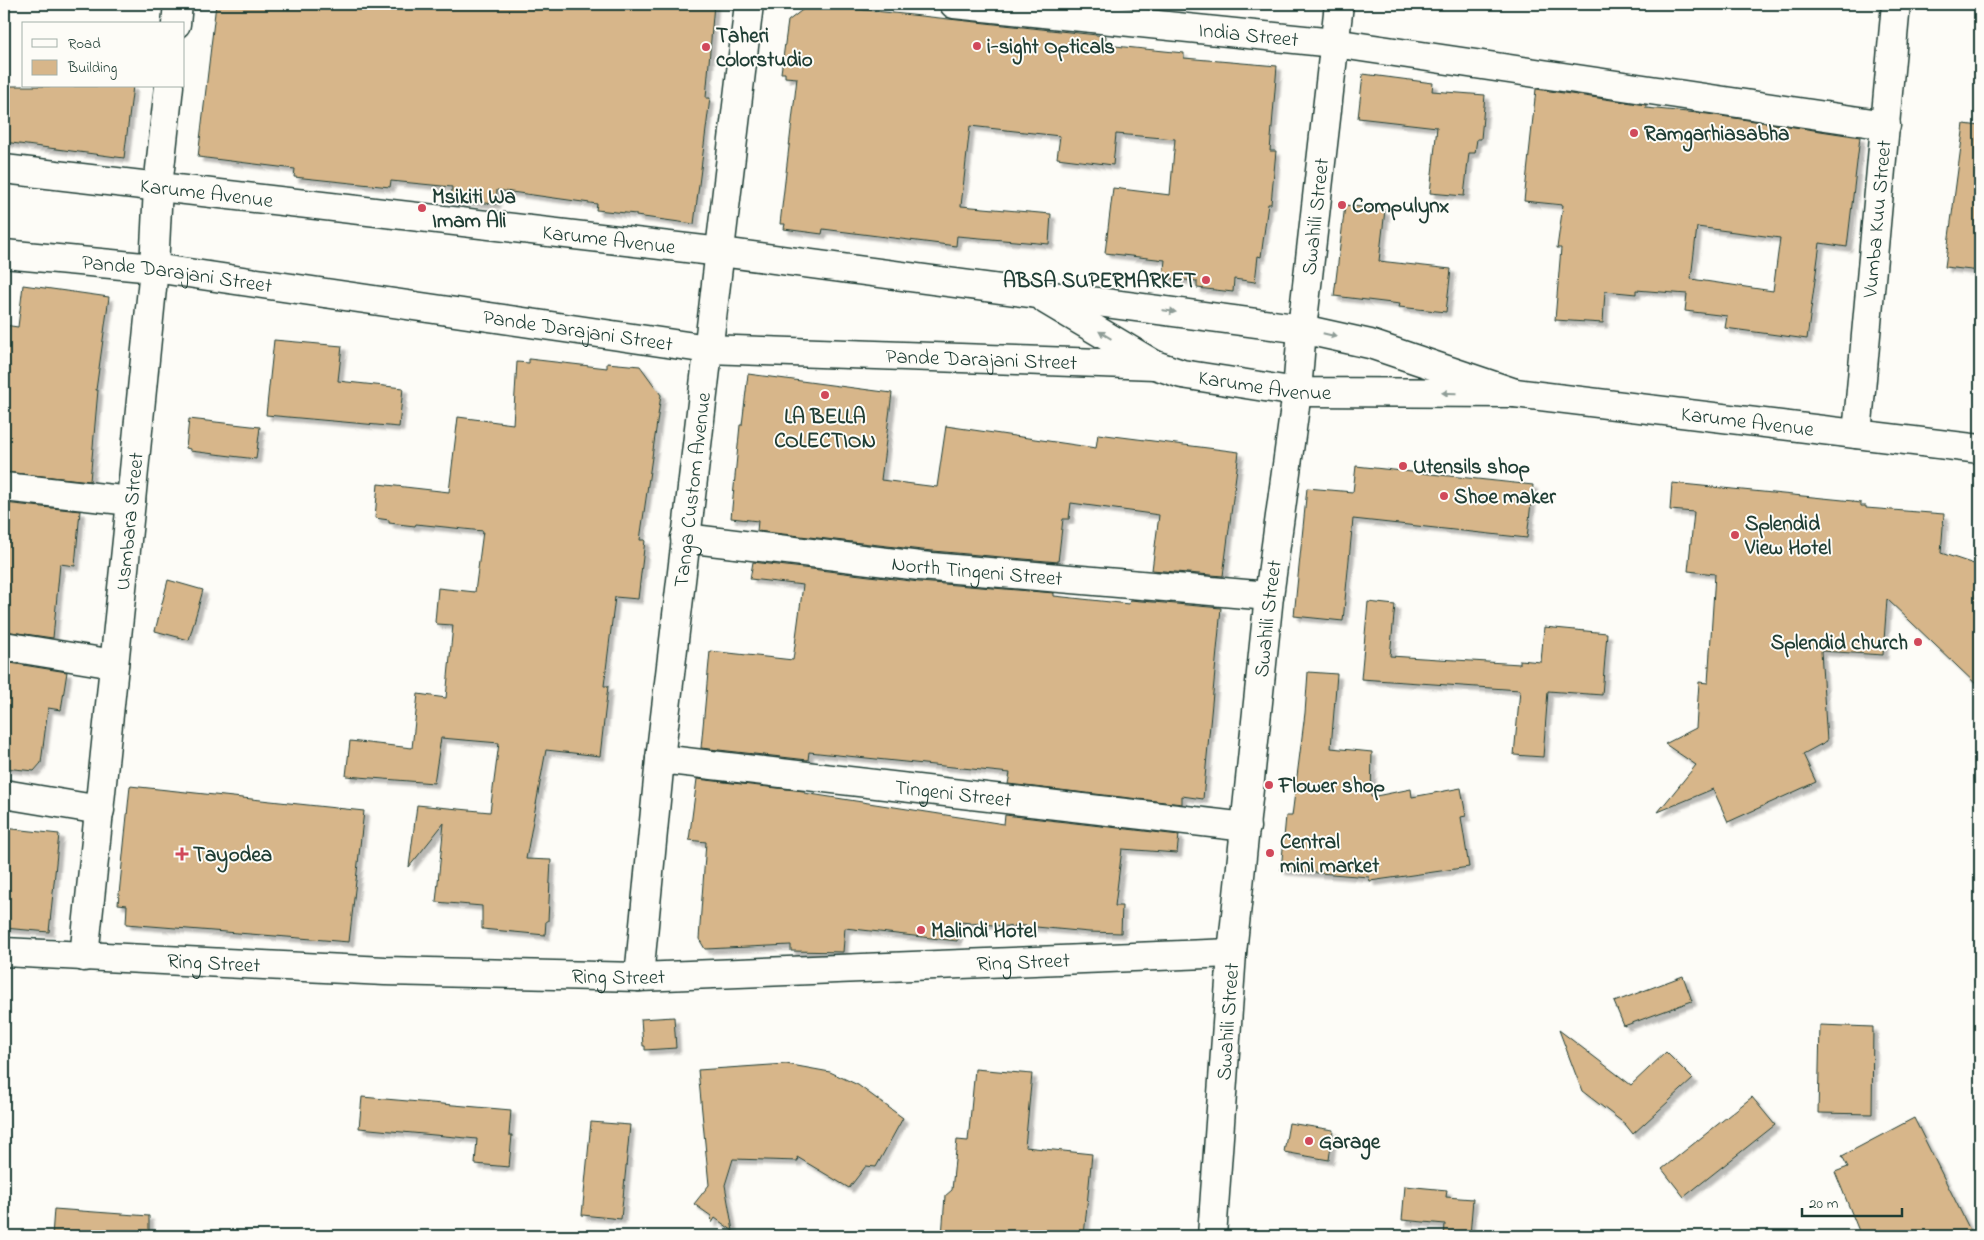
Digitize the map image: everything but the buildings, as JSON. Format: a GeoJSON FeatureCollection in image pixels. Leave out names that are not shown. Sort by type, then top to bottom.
{"type":"FeatureCollection","features":[{"type":"Feature","properties":{"kind":"street"},"geometry":{"type":"LineString","coordinates":[[176,22],[178,4]]}},
{"type":"Feature","properties":{"kind":"street","name":"Tanga Custom Avenue"},"geometry":{"type":"LineString","coordinates":[[639,976],[660,759],[685,538],[721,252],[749,4]]}},
{"type":"Feature","properties":{"kind":"street","name":"India Street"},"geometry":{"type":"LineString","coordinates":[[954,4],[1334,43],[1886,125]]}},
{"type":"Feature","properties":{"kind":"street","name":"Swahili Street"},"geometry":{"type":"LineString","coordinates":[[1212,1236],[1232,954],[1269,596],[1297,392],[1302,329],[1339,4]]}},
{"type":"Feature","properties":{"kind":"street","name":"Vumba Kuu Street"},"geometry":{"type":"LineString","coordinates":[[1857,434],[1896,4]]}},
{"type":"Feature","properties":{"kind":"street","name":"Usmbara Street"},"geometry":{"type":"LineString","coordinates":[[84,957],[154,268],[158,187],[169,88]]}},
{"type":"Feature","properties":{"kind":"street","name":"Karume Avenue"},"geometry":{"type":"LineString","coordinates":[[4,169],[721,252],[1302,329],[1370,344],[1515,394]]}},
{"type":"Feature","properties":{"kind":"street","name":"Pande Darajani Street"},"geometry":{"type":"LineString","coordinates":[[4,254],[154,268],[708,349],[1155,365]]}},
{"type":"Feature","properties":{"kind":"street","name":"Karume Avenue"},"geometry":{"type":"LineString","coordinates":[[1034,294],[1155,365],[1182,374],[1297,392],[1515,394],[1980,449]]}},
{"type":"Feature","properties":{"kind":"street"},"geometry":{"type":"LineString","coordinates":[[4,487],[131,501]]}},
{"type":"Feature","properties":{"kind":"street","name":"North Tingeni Street"},"geometry":{"type":"LineString","coordinates":[[685,538],[920,566],[1269,596]]}},
{"type":"Feature","properties":{"kind":"street"},"geometry":{"type":"LineString","coordinates":[[4,646],[114,664]]}},
{"type":"Feature","properties":{"kind":"street","name":"Tingeni Street"},"geometry":{"type":"LineString","coordinates":[[660,759],[1246,827]]}},
{"type":"Feature","properties":{"kind":"street"},"geometry":{"type":"LineString","coordinates":[[4,794],[100,810]]}},
{"type":"Feature","properties":{"kind":"street","name":"Ring Street"},"geometry":{"type":"LineString","coordinates":[[4,952],[385,971],[639,976],[1232,954]]}},
{"type":"Feature","properties":{"kind":"place","name":"i-sight Opticals"},"geometry":{"type":"Point","coordinates":[977,46]}},
{"type":"Feature","properties":{"kind":"place","name":"Taheri colorstudio"},"geometry":{"type":"Point","coordinates":[706,47]}},
{"type":"Feature","properties":{"kind":"place","name":"Ramgarhiasabha"},"geometry":{"type":"Point","coordinates":[1634,133]}},
{"type":"Feature","properties":{"kind":"place","name":"Compulynx"},"geometry":{"type":"Point","coordinates":[1342,205]}},
{"type":"Feature","properties":{"kind":"place","name":"Msikiti Wa Imam Ali"},"geometry":{"type":"Point","coordinates":[422,208]}},
{"type":"Feature","properties":{"kind":"place","name":"ABSA SUPERMARKET"},"geometry":{"type":"Point","coordinates":[1206,280]}},
{"type":"Feature","properties":{"kind":"place","name":"LA BELLA COLECTION"},"geometry":{"type":"Point","coordinates":[825,395]}},
{"type":"Feature","properties":{"kind":"place","name":"Utensils shop"},"geometry":{"type":"Point","coordinates":[1403,466]}},
{"type":"Feature","properties":{"kind":"place","name":"Shoe maker"},"geometry":{"type":"Point","coordinates":[1444,496]}},
{"type":"Feature","properties":{"kind":"place","name":"Splendid View Hotel"},"geometry":{"type":"Point","coordinates":[1735,535]}},
{"type":"Feature","properties":{"kind":"place","name":"Splendid church"},"geometry":{"type":"Point","coordinates":[1918,642]}},
{"type":"Feature","properties":{"kind":"place","name":"Flower shop"},"geometry":{"type":"Point","coordinates":[1269,785]}},
{"type":"Feature","properties":{"kind":"place","name":"Central mini market"},"geometry":{"type":"Point","coordinates":[1270,853]}},
{"type":"Feature","properties":{"kind":"place","name":"Tayodea"},"geometry":{"type":"Point","coordinates":[182,854]}},
{"type":"Feature","properties":{"kind":"place","name":"Malindi Hotel"},"geometry":{"type":"Point","coordinates":[921,930]}},
{"type":"Feature","properties":{"kind":"place","name":"Garage"},"geometry":{"type":"Point","coordinates":[1309,1141]}}]}
